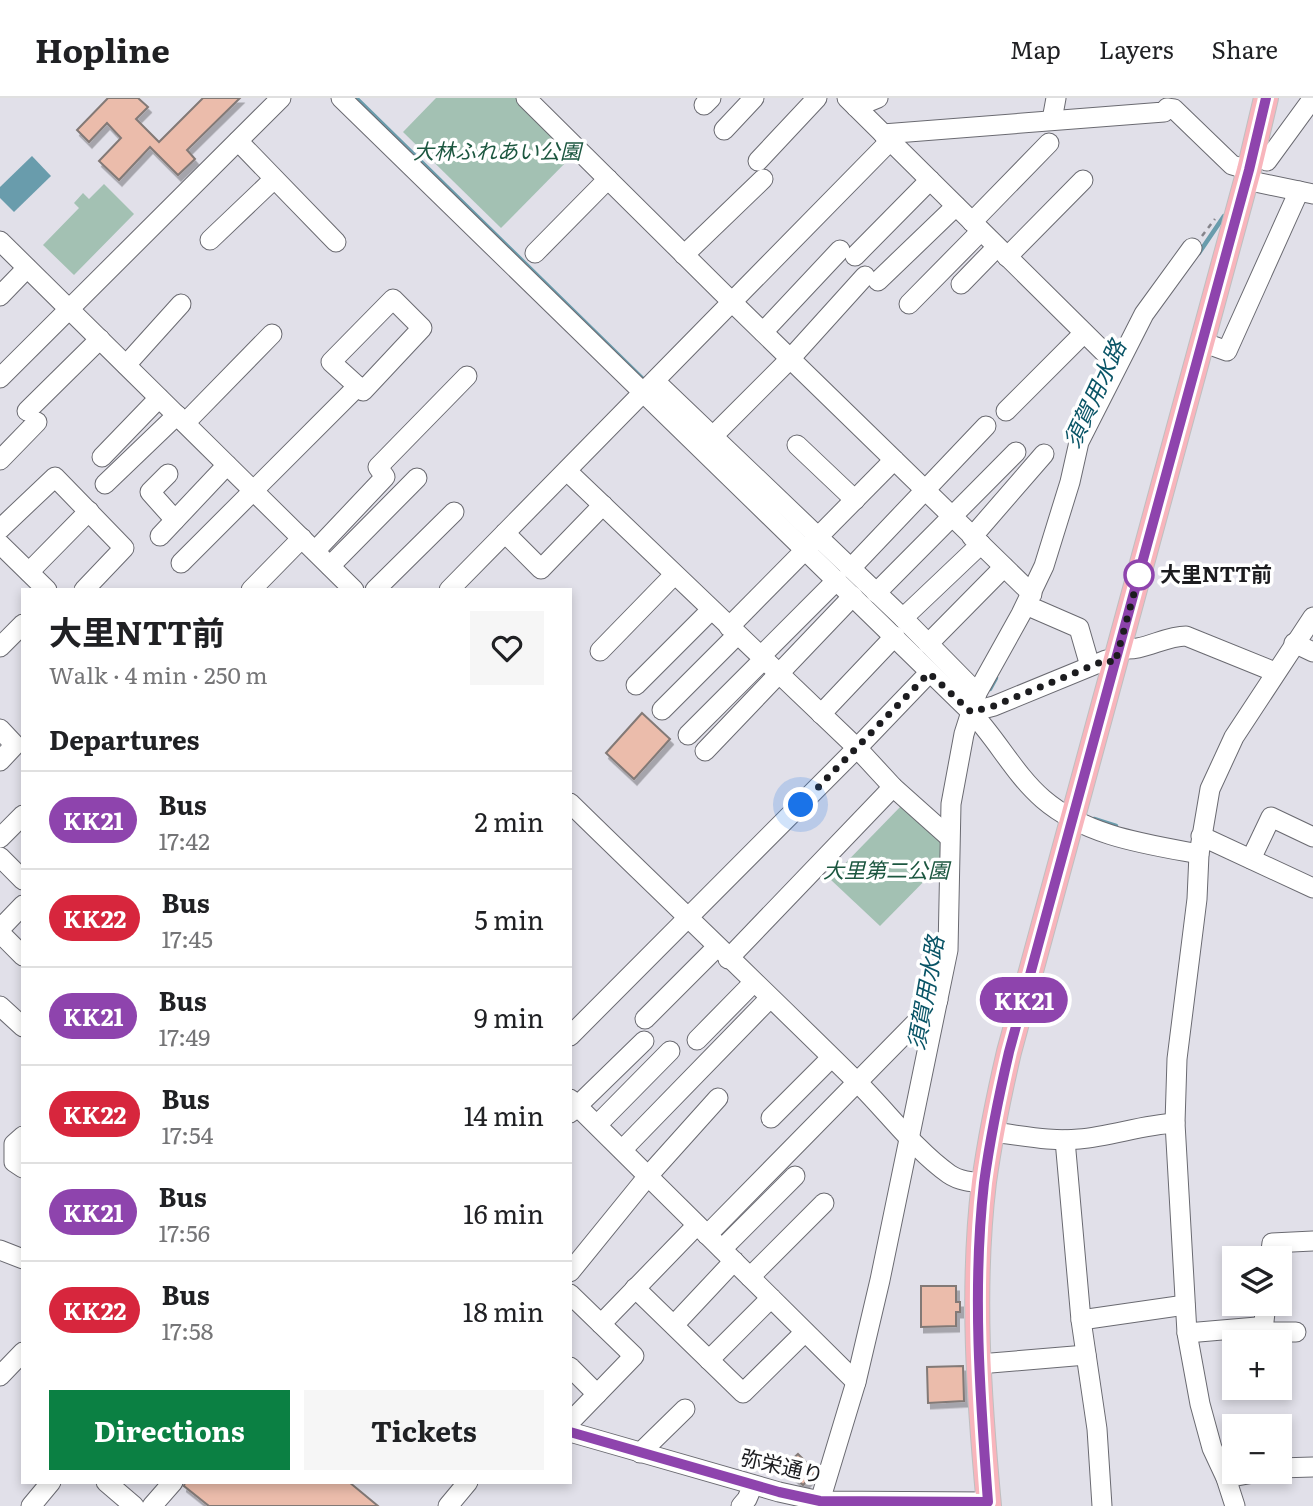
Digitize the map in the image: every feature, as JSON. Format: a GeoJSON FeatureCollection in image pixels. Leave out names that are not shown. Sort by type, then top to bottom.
{"type":"FeatureCollection","features":[{"type":"Feature","properties":{"kind":"main road"},"geometry":{"type":"LineString","coordinates":[[989,1504],[979,1364],[979,1278],[984,1183],[992,1132],[1009,1052],[1202,342],[1254,170],[1266,98]]}},
{"type":"Feature","properties":{"kind":"street"},"geometry":{"type":"LineString","coordinates":[[0,378],[281,98]]}},
{"type":"Feature","properties":{"kind":"street"},"geometry":{"type":"LineString","coordinates":[[341,98],[650,386],[844,574],[876,593],[929,673],[974,703],[1006,701],[1129,650],[1176,636],[1186,636],[1276,672]]}},
{"type":"Feature","properties":{"kind":"street"},"geometry":{"type":"LineString","coordinates":[[526,98],[1004,567],[1029,599],[1079,628],[1090,666]]}},
{"type":"Feature","properties":{"kind":"street"},"geometry":{"type":"LineString","coordinates":[[724,130],[754,98]]}},
{"type":"Feature","properties":{"kind":"street"},"geometry":{"type":"LineString","coordinates":[[684,255],[760,170],[817,98]]}},
{"type":"Feature","properties":{"kind":"street"},"geometry":{"type":"LineString","coordinates":[[851,102],[878,98]]}},
{"type":"Feature","properties":{"kind":"street"},"geometry":{"type":"LineString","coordinates":[[1052,120],[1056,98]]}},
{"type":"Feature","properties":{"kind":"street"},"geometry":{"type":"LineString","coordinates":[[1254,170],[1313,98]]}},
{"type":"Feature","properties":{"kind":"street"},"geometry":{"type":"LineString","coordinates":[[851,102],[1117,365]]}},
{"type":"Feature","properties":{"kind":"street"},"geometry":{"type":"LineString","coordinates":[[451,588],[733,303],[887,138],[1052,120],[1164,112],[1166,103],[1232,165],[1254,170],[1306,192],[1227,351],[1202,342]]}},
{"type":"Feature","properties":{"kind":"street"},"geometry":{"type":"LineString","coordinates":[[238,141],[335,242]]}},
{"type":"Feature","properties":{"kind":"street"},"geometry":{"type":"LineString","coordinates":[[909,304],[1049,143]]}},
{"type":"Feature","properties":{"kind":"street"},"geometry":{"type":"LineString","coordinates":[[210,240],[274,178]]}},
{"type":"Feature","properties":{"kind":"street"},"geometry":{"type":"LineString","coordinates":[[535,253],[608,179]]}},
{"type":"Feature","properties":{"kind":"street"},"geometry":{"type":"LineString","coordinates":[[763,332],[930,180]]}},
{"type":"Feature","properties":{"kind":"street"},"geometry":{"type":"LineString","coordinates":[[961,285],[1083,180]]}},
{"type":"Feature","properties":{"kind":"street"},"geometry":{"type":"LineString","coordinates":[[713,436],[872,278],[956,206]]}},
{"type":"Feature","properties":{"kind":"street"},"geometry":{"type":"LineString","coordinates":[[0,242],[352,588]]}},
{"type":"Feature","properties":{"kind":"street"},"geometry":{"type":"LineString","coordinates":[[820,1504],[856,1382],[880,1280],[948,950],[951,804],[964,734],[974,703],[1029,599],[1048,554],[1079,442],[1144,314],[1192,248]]}},
{"type":"Feature","properties":{"kind":"street"},"geometry":{"type":"LineString","coordinates":[[0,296],[27,268]]}},
{"type":"Feature","properties":{"kind":"street"},"geometry":{"type":"LineString","coordinates":[[393,299],[422,328],[363,391],[358,386],[331,362],[393,299]]}},
{"type":"Feature","properties":{"kind":"street"},"geometry":{"type":"LineString","coordinates":[[126,365],[181,304]]}},
{"type":"Feature","properties":{"kind":"street"},"geometry":{"type":"LineString","coordinates":[[1006,411],[1084,333]]}},
{"type":"Feature","properties":{"kind":"street"},"geometry":{"type":"LineString","coordinates":[[105,484],[181,419],[272,334]]}},
{"type":"Feature","properties":{"kind":"street"},"geometry":{"type":"LineString","coordinates":[[0,460],[32,417],[100,340]]}},
{"type":"Feature","properties":{"kind":"street"},"geometry":{"type":"LineString","coordinates":[[254,588],[308,545],[385,477],[378,467],[467,376]]}},
{"type":"Feature","properties":{"kind":"street"},"geometry":{"type":"LineString","coordinates":[[181,563],[358,386]]}},
{"type":"Feature","properties":{"kind":"street"},"geometry":{"type":"LineString","coordinates":[[650,386],[713,436],[812,544]]}},
{"type":"Feature","properties":{"kind":"street"},"geometry":{"type":"LineString","coordinates":[[102,457],[159,398]]}},
{"type":"Feature","properties":{"kind":"street"},"geometry":{"type":"LineString","coordinates":[[688,735],[986,426]]}},
{"type":"Feature","properties":{"kind":"street"},"geometry":{"type":"LineString","coordinates":[[797,445],[855,500]]}},
{"type":"Feature","properties":{"kind":"street"},"geometry":{"type":"LineString","coordinates":[[876,593],[1016,452]]}},
{"type":"Feature","properties":{"kind":"street"},"geometry":{"type":"LineString","coordinates":[[821,714],[976,540],[1044,454]]}},
{"type":"Feature","properties":{"kind":"street"},"geometry":{"type":"LineString","coordinates":[[662,710],[812,544],[894,460]]}},
{"type":"Feature","properties":{"kind":"street"},"geometry":{"type":"LineString","coordinates":[[160,536],[227,465]]}},
{"type":"Feature","properties":{"kind":"street"},"geometry":{"type":"LineString","coordinates":[[567,471],[858,748],[893,787],[949,837]]}},
{"type":"Feature","properties":{"kind":"street"},"geometry":{"type":"LineString","coordinates":[[168,474],[150,492],[175,520]]}},
{"type":"Feature","properties":{"kind":"street"},"geometry":{"type":"LineString","coordinates":[[0,529],[55,477],[124,548],[86,588]]}},
{"type":"Feature","properties":{"kind":"street"},"geometry":{"type":"LineString","coordinates":[[330,566],[417,478]]}},
{"type":"Feature","properties":{"kind":"street"},"geometry":{"type":"LineString","coordinates":[[505,533],[541,569],[603,505]]}},
{"type":"Feature","properties":{"kind":"street"},"geometry":{"type":"LineString","coordinates":[[29,572],[89,512]]}},
{"type":"Feature","properties":{"kind":"street"},"geometry":{"type":"LineString","coordinates":[[377,588],[454,512]]}},
{"type":"Feature","properties":{"kind":"street"},"geometry":{"type":"LineString","coordinates":[[4,555],[29,572],[45,588]]}},
{"type":"Feature","properties":{"kind":"street"},"geometry":{"type":"LineString","coordinates":[[928,644],[1004,567]]}},
{"type":"Feature","properties":{"kind":"street"},"geometry":{"type":"LineString","coordinates":[[844,574],[853,596],[928,644],[1042,798],[1073,820],[1135,841],[1200,845],[1251,859],[1313,888]]}},
{"type":"Feature","properties":{"kind":"street"},"geometry":{"type":"LineString","coordinates":[[600,651],[674,575]]}},
{"type":"Feature","properties":{"kind":"street"},"geometry":{"type":"LineString","coordinates":[[705,751],[853,596]]}},
{"type":"Feature","properties":{"kind":"street"},"geometry":{"type":"LineString","coordinates":[[636,685],[711,610]]}},
{"type":"Feature","properties":{"kind":"street"},"geometry":{"type":"LineString","coordinates":[[1222,1469],[1212,1448],[1200,1404],[1187,1334],[1175,1123],[1177,1059],[1197,899],[1200,845],[1210,789],[1240,728],[1313,617]]}},
{"type":"Feature","properties":{"kind":"street"},"geometry":{"type":"LineString","coordinates":[[0,647],[21,626]]}},
{"type":"Feature","properties":{"kind":"street"},"geometry":{"type":"LineString","coordinates":[[1294,643],[1313,652]]}},
{"type":"Feature","properties":{"kind":"street"},"geometry":{"type":"LineString","coordinates":[[572,1034],[858,748],[929,673]]}},
{"type":"Feature","properties":{"kind":"street"},"geometry":{"type":"LineString","coordinates":[[0,729],[15,745],[0,761]]}},
{"type":"Feature","properties":{"kind":"street"},"geometry":{"type":"LineString","coordinates":[[645,1018],[722,953],[893,787]]}},
{"type":"Feature","properties":{"kind":"street"},"geometry":{"type":"LineString","coordinates":[[572,805],[856,1081],[936,1164],[953,1177],[984,1183]]}},
{"type":"Feature","properties":{"kind":"street"},"geometry":{"type":"LineString","coordinates":[[0,838],[21,817]]}},
{"type":"Feature","properties":{"kind":"street"},"geometry":{"type":"LineString","coordinates":[[1251,859],[1270,817],[1313,837]]}},
{"type":"Feature","properties":{"kind":"street"},"geometry":{"type":"LineString","coordinates":[[0,857],[21,878]]}},
{"type":"Feature","properties":{"kind":"street"},"geometry":{"type":"LineString","coordinates":[[21,907],[0,931],[21,954]]}},
{"type":"Feature","properties":{"kind":"street"},"geometry":{"type":"LineString","coordinates":[[697,1040],[754,982]]}},
{"type":"Feature","properties":{"kind":"street"},"geometry":{"type":"LineString","coordinates":[[622,1150],[769,998]]}},
{"type":"Feature","properties":{"kind":"street"},"geometry":{"type":"LineString","coordinates":[[601,1324],[635,1288],[702,1230],[938,1000]]}},
{"type":"Feature","properties":{"kind":"street"},"geometry":{"type":"LineString","coordinates":[[644,1041],[573,1106],[597,1125],[856,1382]]}},
{"type":"Feature","properties":{"kind":"street"},"geometry":{"type":"LineString","coordinates":[[597,1125],[670,1051]]}},
{"type":"Feature","properties":{"kind":"street"},"geometry":{"type":"LineString","coordinates":[[771,1118],[831,1058]]}},
{"type":"Feature","properties":{"kind":"street"},"geometry":{"type":"LineString","coordinates":[[572,1270],[648,1176],[718,1098]]}},
{"type":"Feature","properties":{"kind":"street"},"geometry":{"type":"LineString","coordinates":[[992,1132],[1065,1140],[1139,1126],[1175,1123]]}},
{"type":"Feature","properties":{"kind":"street"},"geometry":{"type":"LineString","coordinates":[[14,1137],[14,1162],[21,1167]]}},
{"type":"Feature","properties":{"kind":"street"},"geometry":{"type":"LineString","coordinates":[[1065,1140],[1081,1320],[1097,1429],[1102,1506]]}},
{"type":"Feature","properties":{"kind":"street"},"geometry":{"type":"LineString","coordinates":[[674,1325],[728,1255],[795,1176]]}},
{"type":"Feature","properties":{"kind":"street"},"geometry":{"type":"LineString","coordinates":[[751,1278],[824,1203]]}},
{"type":"Feature","properties":{"kind":"street"},"geometry":{"type":"LineString","coordinates":[[1272,1246],[1272,1243],[1313,1241]]}},
{"type":"Feature","properties":{"kind":"street"},"geometry":{"type":"LineString","coordinates":[[0,1250],[21,1258]]}},
{"type":"Feature","properties":{"kind":"street"},"geometry":{"type":"LineString","coordinates":[[635,1288],[743,1393],[805,1332]]}},
{"type":"Feature","properties":{"kind":"street"},"geometry":{"type":"LineString","coordinates":[[709,1360],[771,1298]]}},
{"type":"Feature","properties":{"kind":"street"},"geometry":{"type":"LineString","coordinates":[[572,1299],[634,1356],[572,1420]]}},
{"type":"Feature","properties":{"kind":"street"},"geometry":{"type":"LineString","coordinates":[[1081,1320],[1185,1305]]}},
{"type":"Feature","properties":{"kind":"street"},"geometry":{"type":"LineString","coordinates":[[1227,1330],[1257,1327],[1263,1330],[1265,1316]]}},
{"type":"Feature","properties":{"kind":"street"},"geometry":{"type":"LineString","coordinates":[[1187,1334],[1222,1330]]}},
{"type":"Feature","properties":{"kind":"street"},"geometry":{"type":"LineString","coordinates":[[0,1376],[21,1354]]}},
{"type":"Feature","properties":{"kind":"street"},"geometry":{"type":"LineString","coordinates":[[979,1364],[1086,1355]]}},
{"type":"Feature","properties":{"kind":"street"},"geometry":{"type":"LineString","coordinates":[[572,1369],[597,1394]]}},
{"type":"Feature","properties":{"kind":"street"},"geometry":{"type":"LineString","coordinates":[[640,1453],[685,1409]]}},
{"type":"Feature","properties":{"kind":"street","name":"弥栄通り"},"geometry":{"type":"LineString","coordinates":[[572,1433],[820,1504],[989,1504]]}},
{"type":"Feature","properties":{"kind":"street"},"geometry":{"type":"LineString","coordinates":[[1292,1468],[1313,1467]]}},
{"type":"Feature","properties":{"kind":"street"},"geometry":{"type":"LineString","coordinates":[[31,1506],[49,1484]]}},
{"type":"Feature","properties":{"kind":"street"},"geometry":{"type":"LineString","coordinates":[[109,1484],[134,1506]]}},
{"type":"Feature","properties":{"kind":"street"},"geometry":{"type":"LineString","coordinates":[[152,1506],[171,1484]]}},
{"type":"Feature","properties":{"kind":"street"},"geometry":{"type":"LineString","coordinates":[[448,1506],[466,1484]]}},
{"type":"Feature","properties":{"kind":"street"},"geometry":{"type":"LineString","coordinates":[[1228,1484],[1235,1506]]}},
{"type":"Feature","properties":{"kind":"street"},"geometry":{"type":"LineString","coordinates":[[741,1506],[753,1485]]}},
{"type":"Feature","properties":{"kind":"path"},"geometry":{"type":"LineString","coordinates":[[1192,248],[1218,215]]}},
{"type":"Feature","properties":{"kind":"green space","name":"大林ふれあい公園"},"geometry":{"type":"Polygon","coordinates":[[[436,98],[517,98],[574,154],[501,228],[403,132],[436,98]]]}},
{"type":"Feature","properties":{"kind":"green space"},"geometry":{"type":"Polygon","coordinates":[[[104,184],[134,214],[74,275],[43,245],[79,208],[74,203],[83,193],[89,199],[104,184]]]}},
{"type":"Feature","properties":{"kind":"green space","name":"大里第二公園"},"geometry":{"type":"Polygon","coordinates":[[[902,805],[943,844],[942,863],[880,926],[830,879],[902,805]]]}},
{"type":"Feature","properties":{"kind":"water"},"geometry":{"type":"Polygon","coordinates":[[[32,156],[51,176],[14,212],[0,198],[0,187],[32,156]]]}},
{"type":"Feature","properties":{"kind":"building"},"geometry":{"type":"Polygon","coordinates":[[[108,98],[138,98],[148,107],[136,119],[159,142],[203,98],[240,98],[187,150],[195,159],[178,175],[150,147],[119,180],[99,161],[121,138],[107,123],[89,142],[77,130],[108,98]]]}},
{"type":"Feature","properties":{"kind":"building"},"geometry":{"type":"Polygon","coordinates":[[[642,713],[670,739],[634,779],[606,753],[642,713]]]}},
{"type":"Feature","properties":{"kind":"building"},"geometry":{"type":"Polygon","coordinates":[[[921,1286],[956,1286],[956,1302],[960,1302],[960,1312],[956,1312],[956,1326],[921,1327],[921,1286]]]}},
{"type":"Feature","properties":{"kind":"building"},"geometry":{"type":"Polygon","coordinates":[[[963,1366],[964,1401],[928,1403],[927,1367],[963,1366]]]}},
{"type":"Feature","properties":{"kind":"building"},"geometry":{"type":"Polygon","coordinates":[[[798,1454],[816,1472],[803,1485],[784,1467],[798,1454]]]}},
{"type":"Feature","properties":{"kind":"building"},"geometry":{"type":"Polygon","coordinates":[[[351,1484],[378,1506],[209,1506],[184,1486],[351,1484]]]}},
{"type":"Feature","properties":{"kind":"waterway"},"geometry":{"type":"LineString","coordinates":[[356,98],[646,382]]}},
{"type":"Feature","properties":{"kind":"waterway","name":"須賀用水路"},"geometry":{"type":"LineString","coordinates":[[1199,253],[1224,216]]}},
{"type":"Feature","properties":{"kind":"waterway","name":"須賀用水路"},"geometry":{"type":"LineString","coordinates":[[990,689],[996,678]]}},
{"type":"Feature","properties":{"kind":"waterway"},"geometry":{"type":"LineString","coordinates":[[1094,819],[1116,826]]}},
{"type":"Feature","properties":{"kind":"bus line","name":"KK21"},"geometry":{"type":"LineString","coordinates":[[572,1433],[779,1492],[820,1501],[988,1502],[978,1325],[984,1183],[992,1132],[1009,1052],[1249,170],[1266,98]]}},
{"type":"Feature","properties":{"kind":"place","name":"大里NTT前"},"geometry":{"type":"Point","coordinates":[1139,575]}},
{"type":"Feature","properties":{"kind":"route"},"geometry":{"type":"LineString","coordinates":[[801,805],[929,673],[971,712],[994,706],[1106,660],[1115,663],[1139,575]]}}]}
